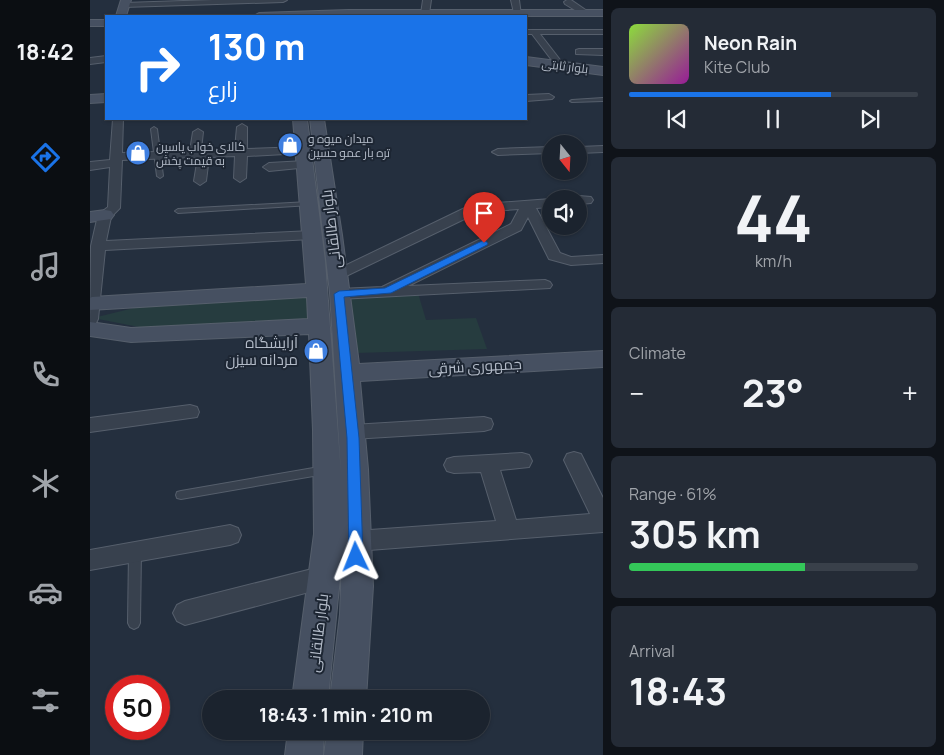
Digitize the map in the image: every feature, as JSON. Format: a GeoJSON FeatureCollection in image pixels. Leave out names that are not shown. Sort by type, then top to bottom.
{"type":"FeatureCollection","features":[{"type":"Feature","properties":{"kind":"main road"},"geometry":{"type":"LineString","coordinates":[[265,15],[283,0]]}},
{"type":"Feature","properties":{"kind":"main road"},"geometry":{"type":"LineString","coordinates":[[112,15],[122,2]]}},
{"type":"Feature","properties":{"kind":"main road"},"geometry":{"type":"LineString","coordinates":[[121,15],[122,2]]}},
{"type":"Feature","properties":{"kind":"main road"},"geometry":{"type":"LineString","coordinates":[[344,15],[521,13],[586,13],[602,15]]}},
{"type":"Feature","properties":{"kind":"main road"},"geometry":{"type":"LineString","coordinates":[[527,15],[602,15]]}},
{"type":"Feature","properties":{"kind":"main road"},"geometry":{"type":"LineString","coordinates":[[90,24],[105,23]]}},
{"type":"Feature","properties":{"kind":"main road","name":"بلوار ثابتی"},"geometry":{"type":"LineString","coordinates":[[527,61],[560,65],[599,73]]}},
{"type":"Feature","properties":{"kind":"main road"},"geometry":{"type":"LineString","coordinates":[[527,66],[599,73],[603,86]]}},
{"type":"Feature","properties":{"kind":"main road"},"geometry":{"type":"LineString","coordinates":[[90,99],[105,98]]}},
{"type":"Feature","properties":{"kind":"main road","name":"بلوار طالقانی"},"geometry":{"type":"LineString","coordinates":[[300,120],[312,235],[348,373],[352,432],[357,587],[349,690]]}},
{"type":"Feature","properties":{"kind":"main road","name":"بلوار طالقانی"},"geometry":{"type":"LineString","coordinates":[[311,690],[329,534],[319,326],[328,292],[337,275],[317,120]]}},
{"type":"Feature","properties":{"kind":"main road"},"geometry":{"type":"LineString","coordinates":[[91,309],[328,292]]}},
{"type":"Feature","properties":{"kind":"main road","name":"جمهوری شرقی"},"geometry":{"type":"LineString","coordinates":[[348,373],[603,359]]}},
{"type":"Feature","properties":{"kind":"main road"},"geometry":{"type":"LineString","coordinates":[[304,755],[305,740]]}},
{"type":"Feature","properties":{"kind":"main road"},"geometry":{"type":"LineString","coordinates":[[343,755],[344,740]]}},
{"type":"Feature","properties":{"kind":"street"},"geometry":{"type":"LineString","coordinates":[[122,2],[283,0]]}},
{"type":"Feature","properties":{"kind":"street"},"geometry":{"type":"LineString","coordinates":[[425,14],[427,0]]}},
{"type":"Feature","properties":{"kind":"street"},"geometry":{"type":"LineString","coordinates":[[515,0],[521,13]]}},
{"type":"Feature","properties":{"kind":"street"},"geometry":{"type":"LineString","coordinates":[[521,0],[521,13]]}},
{"type":"Feature","properties":{"kind":"street"},"geometry":{"type":"LineString","coordinates":[[568,2],[586,13]]}},
{"type":"Feature","properties":{"kind":"street"},"geometry":{"type":"LineString","coordinates":[[530,32],[603,32]]}},
{"type":"Feature","properties":{"kind":"street"},"geometry":{"type":"LineString","coordinates":[[530,32],[560,65]]}},
{"type":"Feature","properties":{"kind":"street"},"geometry":{"type":"LineString","coordinates":[[579,52],[603,52]]}},
{"type":"Feature","properties":{"kind":"street"},"geometry":{"type":"LineString","coordinates":[[90,61],[105,60]]}},
{"type":"Feature","properties":{"kind":"street"},"geometry":{"type":"LineString","coordinates":[[527,98],[550,97]]}},
{"type":"Feature","properties":{"kind":"street"},"geometry":{"type":"LineString","coordinates":[[91,309],[98,246],[97,216],[114,208],[118,120]]}},
{"type":"Feature","properties":{"kind":"street"},"geometry":{"type":"LineString","coordinates":[[240,178],[242,127]]}},
{"type":"Feature","properties":{"kind":"street"},"geometry":{"type":"LineString","coordinates":[[198,132],[200,181]]}},
{"type":"Feature","properties":{"kind":"street"},"geometry":{"type":"LineString","coordinates":[[588,150],[603,149]]}},
{"type":"Feature","properties":{"kind":"street"},"geometry":{"type":"LineString","coordinates":[[498,152],[542,150]]}},
{"type":"Feature","properties":{"kind":"street"},"geometry":{"type":"LineString","coordinates":[[90,166],[117,160],[158,156],[241,152],[304,158]]}},
{"type":"Feature","properties":{"kind":"street"},"geometry":{"type":"LineString","coordinates":[[269,167],[304,158]]}},
{"type":"Feature","properties":{"kind":"street"},"geometry":{"type":"LineString","coordinates":[[337,275],[476,208],[542,204]]}},
{"type":"Feature","properties":{"kind":"street"},"geometry":{"type":"LineString","coordinates":[[528,205],[554,256],[559,260],[603,259]]}},
{"type":"Feature","properties":{"kind":"street"},"geometry":{"type":"LineString","coordinates":[[387,291],[516,227],[528,205]]}},
{"type":"Feature","properties":{"kind":"street"},"geometry":{"type":"LineString","coordinates":[[98,246],[312,235]]}},
{"type":"Feature","properties":{"kind":"street"},"geometry":{"type":"LineString","coordinates":[[328,292],[545,285]]}},
{"type":"Feature","properties":{"kind":"street"},"geometry":{"type":"LineString","coordinates":[[90,329],[131,335],[319,326]]}},
{"type":"Feature","properties":{"kind":"street"},"geometry":{"type":"LineString","coordinates":[[90,426],[190,412]]}},
{"type":"Feature","properties":{"kind":"street"},"geometry":{"type":"LineString","coordinates":[[352,432],[484,424]]}},
{"type":"Feature","properties":{"kind":"street"},"geometry":{"type":"LineString","coordinates":[[356,542],[603,522],[574,460]]}},
{"type":"Feature","properties":{"kind":"street"},"geometry":{"type":"LineString","coordinates":[[454,465],[522,461]]}},
{"type":"Feature","properties":{"kind":"street"},"geometry":{"type":"LineString","coordinates":[[488,463],[509,530]]}},
{"type":"Feature","properties":{"kind":"street"},"geometry":{"type":"LineString","coordinates":[[90,560],[230,535]]}},
{"type":"Feature","properties":{"kind":"street"},"geometry":{"type":"LineString","coordinates":[[185,613],[324,577]]}},
{"type":"Feature","properties":{"kind":"lane"},"geometry":{"type":"LineString","coordinates":[[572,101],[603,99]]}},
{"type":"Feature","properties":{"kind":"lane"},"geometry":{"type":"LineString","coordinates":[[154,129],[160,176]]}},
{"type":"Feature","properties":{"kind":"lane"},"geometry":{"type":"LineString","coordinates":[[178,212],[309,204]]}},
{"type":"Feature","properties":{"kind":"lane"},"geometry":{"type":"LineString","coordinates":[[181,496],[327,470]]}},
{"type":"Feature","properties":{"kind":"lane"},"geometry":{"type":"LineString","coordinates":[[134,623],[135,552]]}},
{"type":"Feature","properties":{"kind":"green space"},"geometry":{"type":"Polygon","coordinates":[[[418,293],[426,320],[476,318],[487,349],[356,353],[348,296],[418,293]]]}},
{"type":"Feature","properties":{"kind":"green space"},"geometry":{"type":"Polygon","coordinates":[[[310,295],[311,321],[144,328],[93,318],[146,305],[310,295]]]}},
{"type":"Feature","properties":{"kind":"place","name":"میدان میوه و تره بار عمو حسین"},"geometry":{"type":"Point","coordinates":[290,145]}},
{"type":"Feature","properties":{"kind":"place","name":"کالای خواب یاسین به قیمت پخش"},"geometry":{"type":"Point","coordinates":[138,153]}},
{"type":"Feature","properties":{"kind":"place","name":"آرایشگاه مردانه سیزن"},"geometry":{"type":"Point","coordinates":[316,351]}},
{"type":"Feature","properties":{"kind":"route"},"geometry":{"type":"LineString","coordinates":[[356,557],[353,438],[339,294],[387,291],[484,243]]}}]}
